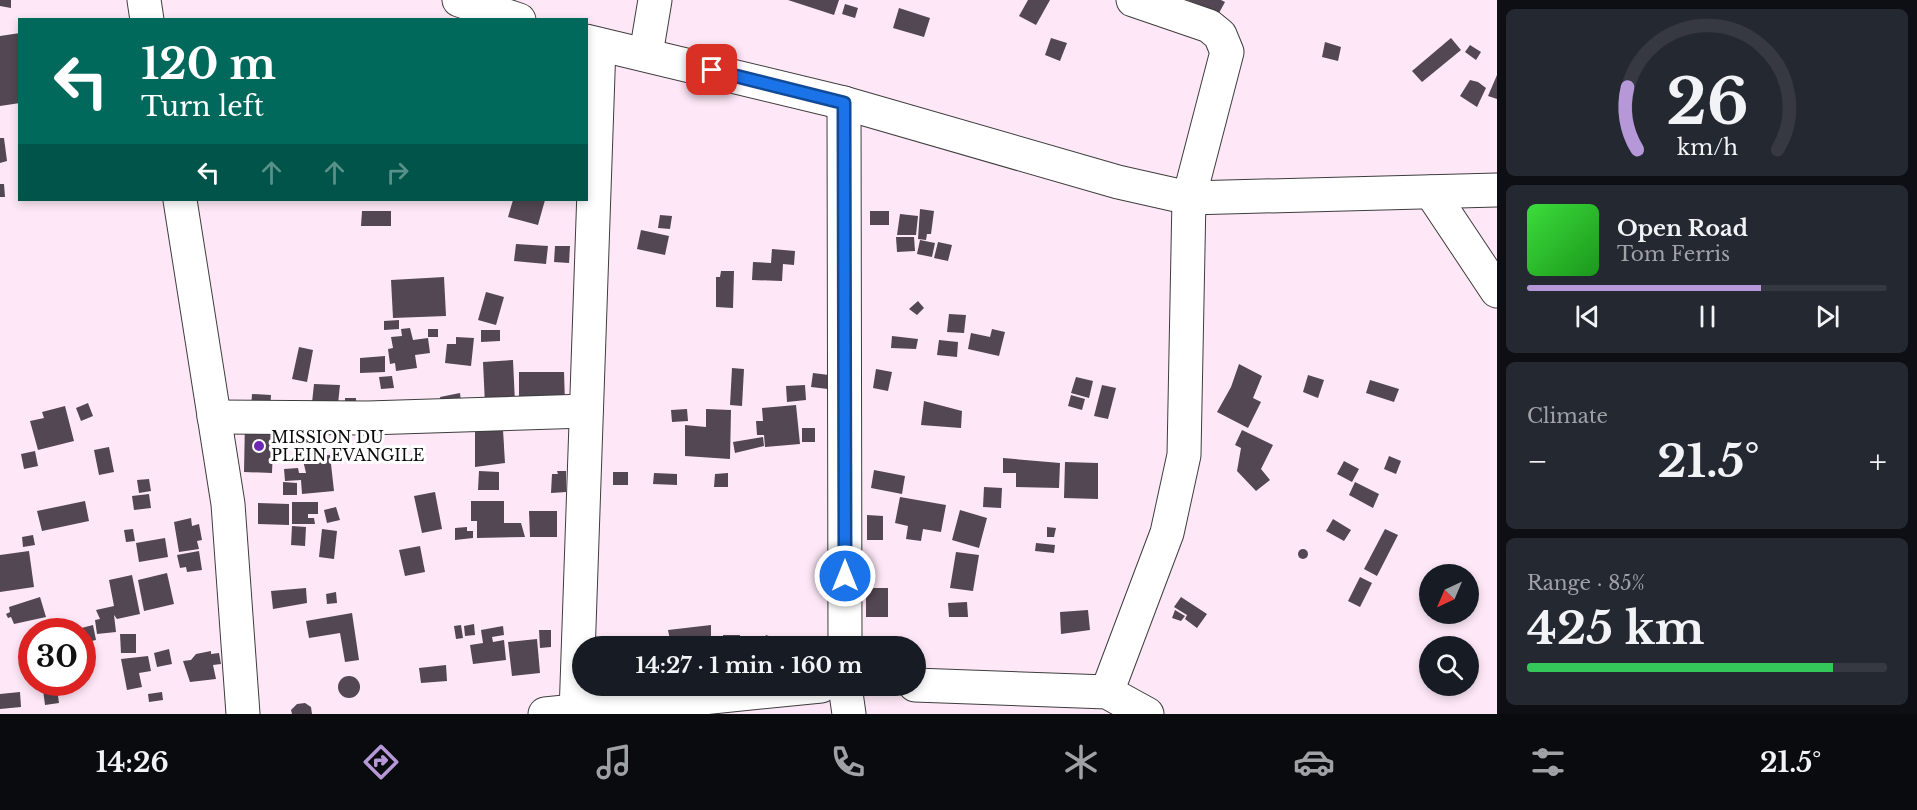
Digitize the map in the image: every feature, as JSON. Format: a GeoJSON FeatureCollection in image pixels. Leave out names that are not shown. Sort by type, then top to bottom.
{"type":"FeatureCollection","features":[{"type":"Feature","properties":{"kind":"street"},"geometry":{"type":"LineString","coordinates":[[144,0],[147,18]]}},
{"type":"Feature","properties":{"kind":"street"},"geometry":{"type":"LineString","coordinates":[[459,0],[513,18]]}},
{"type":"Feature","properties":{"kind":"street"},"geometry":{"type":"LineString","coordinates":[[646,54],[655,0]]}},
{"type":"Feature","properties":{"kind":"street"},"geometry":{"type":"LineString","coordinates":[[1107,692],[1167,533],[1184,455],[1189,198],[1227,52],[1220,35],[1209,26],[1134,0]]}},
{"type":"Feature","properties":{"kind":"street"},"geometry":{"type":"LineString","coordinates":[[723,696],[565,712],[586,411],[593,43],[844,103],[1118,182],[1189,198],[1497,190]]}},
{"type":"Feature","properties":{"kind":"street"},"geometry":{"type":"LineString","coordinates":[[844,103],[845,636]]}},
{"type":"Feature","properties":{"kind":"street"},"geometry":{"type":"LineString","coordinates":[[1431,192],[1497,291]]}},
{"type":"Feature","properties":{"kind":"street"},"geometry":{"type":"LineString","coordinates":[[180,201],[228,504],[243,714]]}},
{"type":"Feature","properties":{"kind":"street"},"geometry":{"type":"LineString","coordinates":[[214,417],[369,418],[586,411]]}},
{"type":"Feature","properties":{"kind":"street"},"geometry":{"type":"LineString","coordinates":[[926,685],[1107,692],[1147,714]]}},
{"type":"Feature","properties":{"kind":"street"},"geometry":{"type":"LineString","coordinates":[[846,696],[849,714]]}},
{"type":"Feature","properties":{"kind":"building"},"geometry":{"type":"Polygon","coordinates":[[[0,0],[11,0],[11,8],[0,6],[0,0]]]}},
{"type":"Feature","properties":{"kind":"building"},"geometry":{"type":"Polygon","coordinates":[[[788,0],[839,0],[834,15],[788,0]]]}},
{"type":"Feature","properties":{"kind":"building"},"geometry":{"type":"Polygon","coordinates":[[[1028,0],[1050,0],[1036,25],[1019,16],[1028,0]]]}},
{"type":"Feature","properties":{"kind":"building"},"geometry":{"type":"Polygon","coordinates":[[[1187,0],[1221,0],[1225,2],[1219,13],[1187,0]]]}},
{"type":"Feature","properties":{"kind":"building"},"geometry":{"type":"Polygon","coordinates":[[[845,4],[858,8],[855,18],[842,14],[845,4]]]}},
{"type":"Feature","properties":{"kind":"building"},"geometry":{"type":"Polygon","coordinates":[[[899,8],[930,18],[924,37],[893,28],[899,8]]]}},
{"type":"Feature","properties":{"kind":"building"},"geometry":{"type":"Polygon","coordinates":[[[18,33],[18,103],[0,106],[0,36],[18,33]]]}},
{"type":"Feature","properties":{"kind":"building"},"geometry":{"type":"Polygon","coordinates":[[[1051,38],[1067,43],[1060,61],[1045,55],[1051,38]]]}},
{"type":"Feature","properties":{"kind":"building"},"geometry":{"type":"Polygon","coordinates":[[[1451,38],[1461,50],[1422,82],[1412,71],[1451,38]]]}},
{"type":"Feature","properties":{"kind":"building"},"geometry":{"type":"Polygon","coordinates":[[[1325,42],[1341,47],[1338,61],[1322,57],[1325,42]]]}},
{"type":"Feature","properties":{"kind":"building"},"geometry":{"type":"Polygon","coordinates":[[[1470,45],[1481,52],[1476,60],[1465,52],[1470,45]]]}},
{"type":"Feature","properties":{"kind":"building"},"geometry":{"type":"Polygon","coordinates":[[[1497,75],[1497,99],[1488,96],[1497,75]]]}},
{"type":"Feature","properties":{"kind":"building"},"geometry":{"type":"Polygon","coordinates":[[[1470,80],[1486,88],[1477,107],[1460,96],[1470,80]]]}},
{"type":"Feature","properties":{"kind":"building"},"geometry":{"type":"Polygon","coordinates":[[[0,138],[4,138],[7,161],[0,163],[0,138]]]}},
{"type":"Feature","properties":{"kind":"building"},"geometry":{"type":"Polygon","coordinates":[[[0,184],[4,184],[5,197],[0,197],[0,184]]]}},
{"type":"Feature","properties":{"kind":"building"},"geometry":{"type":"Polygon","coordinates":[[[513,201],[545,201],[538,225],[508,217],[513,201]]]}},
{"type":"Feature","properties":{"kind":"building"},"geometry":{"type":"Polygon","coordinates":[[[920,209],[934,211],[931,234],[927,234],[926,240],[918,239],[920,209]]]}},
{"type":"Feature","properties":{"kind":"building"},"geometry":{"type":"Polygon","coordinates":[[[362,211],[391,211],[391,226],[361,226],[362,211]]]}},
{"type":"Feature","properties":{"kind":"building"},"geometry":{"type":"Polygon","coordinates":[[[870,211],[889,211],[889,225],[870,225],[870,211]]]}},
{"type":"Feature","properties":{"kind":"building"},"geometry":{"type":"Polygon","coordinates":[[[900,214],[918,216],[916,235],[897,235],[900,214]]]}},
{"type":"Feature","properties":{"kind":"building"},"geometry":{"type":"Polygon","coordinates":[[[660,215],[672,216],[670,229],[658,228],[660,215]]]}},
{"type":"Feature","properties":{"kind":"building"},"geometry":{"type":"Polygon","coordinates":[[[641,230],[669,236],[665,255],[637,249],[641,230]]]}},
{"type":"Feature","properties":{"kind":"building"},"geometry":{"type":"Polygon","coordinates":[[[896,237],[914,237],[915,251],[897,252],[896,237]]]}},
{"type":"Feature","properties":{"kind":"building"},"geometry":{"type":"Polygon","coordinates":[[[920,240],[935,243],[932,257],[917,254],[920,240]]]}},
{"type":"Feature","properties":{"kind":"building"},"geometry":{"type":"Polygon","coordinates":[[[938,242],[952,245],[948,261],[934,258],[938,242]]]}},
{"type":"Feature","properties":{"kind":"building"},"geometry":{"type":"Polygon","coordinates":[[[516,244],[548,246],[546,264],[514,261],[516,244]]]}},
{"type":"Feature","properties":{"kind":"building"},"geometry":{"type":"Polygon","coordinates":[[[555,246],[570,246],[569,263],[554,262],[555,246]]]}},
{"type":"Feature","properties":{"kind":"building"},"geometry":{"type":"Polygon","coordinates":[[[772,249],[795,251],[794,265],[783,264],[782,281],[752,280],[753,262],[771,263],[772,249]]]}},
{"type":"Feature","properties":{"kind":"building"},"geometry":{"type":"Polygon","coordinates":[[[721,271],[734,271],[733,308],[716,307],[716,277],[720,277],[721,271]]]}},
{"type":"Feature","properties":{"kind":"building"},"geometry":{"type":"Polygon","coordinates":[[[444,277],[446,316],[393,318],[391,280],[444,277]]]}},
{"type":"Feature","properties":{"kind":"building"},"geometry":{"type":"Polygon","coordinates":[[[486,292],[504,297],[496,325],[478,320],[486,292]]]}},
{"type":"Feature","properties":{"kind":"building"},"geometry":{"type":"Polygon","coordinates":[[[918,301],[924,308],[917,315],[909,309],[918,301]]]}},
{"type":"Feature","properties":{"kind":"building"},"geometry":{"type":"Polygon","coordinates":[[[949,314],[966,315],[964,333],[947,332],[949,314]]]}},
{"type":"Feature","properties":{"kind":"building"},"geometry":{"type":"Polygon","coordinates":[[[399,320],[399,329],[384,330],[384,321],[399,320]]]}},
{"type":"Feature","properties":{"kind":"building"},"geometry":{"type":"Polygon","coordinates":[[[410,328],[413,340],[428,338],[430,353],[415,355],[417,368],[396,371],[395,363],[390,364],[388,349],[393,348],[391,337],[402,336],[401,329],[410,328]]]}},
{"type":"Feature","properties":{"kind":"building"},"geometry":{"type":"Polygon","coordinates":[[[428,329],[438,329],[438,337],[428,337],[428,329]]]}},
{"type":"Feature","properties":{"kind":"building"},"geometry":{"type":"Polygon","coordinates":[[[992,329],[1005,332],[999,356],[968,349],[971,333],[990,337],[992,329]]]}},
{"type":"Feature","properties":{"kind":"building"},"geometry":{"type":"Polygon","coordinates":[[[481,330],[500,330],[500,341],[481,342],[481,330]]]}},
{"type":"Feature","properties":{"kind":"building"},"geometry":{"type":"Polygon","coordinates":[[[892,336],[918,339],[916,349],[891,348],[892,336]]]}},
{"type":"Feature","properties":{"kind":"building"},"geometry":{"type":"Polygon","coordinates":[[[456,337],[474,338],[471,366],[445,363],[447,344],[456,344],[456,337]]]}},
{"type":"Feature","properties":{"kind":"building"},"geometry":{"type":"Polygon","coordinates":[[[939,340],[958,342],[957,357],[937,355],[939,340]]]}},
{"type":"Feature","properties":{"kind":"building"},"geometry":{"type":"Polygon","coordinates":[[[299,347],[313,350],[307,382],[292,379],[299,347]]]}},
{"type":"Feature","properties":{"kind":"building"},"geometry":{"type":"Polygon","coordinates":[[[385,356],[385,372],[360,373],[360,358],[385,356]]]}},
{"type":"Feature","properties":{"kind":"building"},"geometry":{"type":"Polygon","coordinates":[[[513,360],[515,403],[485,405],[483,362],[513,360]]]}},
{"type":"Feature","properties":{"kind":"building"},"geometry":{"type":"Polygon","coordinates":[[[1239,364],[1262,376],[1253,398],[1261,402],[1248,428],[1217,412],[1231,387],[1239,364]]]}},
{"type":"Feature","properties":{"kind":"building"},"geometry":{"type":"Polygon","coordinates":[[[732,368],[744,369],[742,406],[730,405],[732,368]]]}},
{"type":"Feature","properties":{"kind":"building"},"geometry":{"type":"Polygon","coordinates":[[[876,369],[892,372],[888,391],[873,388],[876,369]]]}},
{"type":"Feature","properties":{"kind":"building"},"geometry":{"type":"Polygon","coordinates":[[[519,372],[564,372],[565,403],[519,404],[519,372]]]}},
{"type":"Feature","properties":{"kind":"building"},"geometry":{"type":"Polygon","coordinates":[[[813,373],[829,375],[828,389],[811,387],[813,373]]]}},
{"type":"Feature","properties":{"kind":"building"},"geometry":{"type":"Polygon","coordinates":[[[1308,375],[1324,380],[1318,398],[1303,392],[1308,375]]]}},
{"type":"Feature","properties":{"kind":"building"},"geometry":{"type":"Polygon","coordinates":[[[392,376],[394,388],[381,389],[379,377],[392,376]]]}},
{"type":"Feature","properties":{"kind":"building"},"geometry":{"type":"Polygon","coordinates":[[[1076,377],[1093,381],[1089,398],[1071,393],[1076,377]]]}},
{"type":"Feature","properties":{"kind":"building"},"geometry":{"type":"Polygon","coordinates":[[[1370,380],[1399,389],[1394,402],[1366,393],[1370,380]]]}},
{"type":"Feature","properties":{"kind":"building"},"geometry":{"type":"Polygon","coordinates":[[[314,384],[340,385],[337,413],[311,412],[314,384]]]}},
{"type":"Feature","properties":{"kind":"building"},"geometry":{"type":"Polygon","coordinates":[[[805,385],[806,400],[787,402],[786,386],[805,385]]]}},
{"type":"Feature","properties":{"kind":"building"},"geometry":{"type":"Polygon","coordinates":[[[1102,385],[1116,388],[1108,419],[1094,416],[1102,385]]]}},
{"type":"Feature","properties":{"kind":"building"},"geometry":{"type":"Polygon","coordinates":[[[460,393],[461,402],[442,405],[440,397],[460,393]]]}},
{"type":"Feature","properties":{"kind":"building"},"geometry":{"type":"Polygon","coordinates":[[[252,394],[271,395],[270,411],[251,410],[252,394]]]}},
{"type":"Feature","properties":{"kind":"building"},"geometry":{"type":"Polygon","coordinates":[[[1071,395],[1085,399],[1082,410],[1068,406],[1071,395]]]}},
{"type":"Feature","properties":{"kind":"building"},"geometry":{"type":"Polygon","coordinates":[[[345,398],[356,398],[356,410],[345,410],[345,398]]]}},
{"type":"Feature","properties":{"kind":"building"},"geometry":{"type":"Polygon","coordinates":[[[924,401],[962,411],[961,428],[921,425],[924,401]]]}},
{"type":"Feature","properties":{"kind":"building"},"geometry":{"type":"Polygon","coordinates":[[[88,403],[93,416],[81,421],[76,408],[88,403]]]}},
{"type":"Feature","properties":{"kind":"building"},"geometry":{"type":"Polygon","coordinates":[[[796,405],[800,444],[765,447],[764,435],[757,435],[756,421],[763,421],[762,408],[796,405]]]}},
{"type":"Feature","properties":{"kind":"building"},"geometry":{"type":"Polygon","coordinates":[[[65,406],[74,441],[38,450],[30,421],[44,418],[42,412],[65,406]]]}},
{"type":"Feature","properties":{"kind":"building"},"geometry":{"type":"Polygon","coordinates":[[[687,409],[688,421],[672,422],[671,410],[687,409]]]}},
{"type":"Feature","properties":{"kind":"building"},"geometry":{"type":"Polygon","coordinates":[[[706,409],[731,410],[730,459],[685,456],[685,425],[706,427],[706,409]]]}},
{"type":"Feature","properties":{"kind":"building","name":"MISSION DU PLEIN EVANGILE"},"geometry":{"type":"Polygon","coordinates":[[[245,420],[274,421],[272,473],[244,472],[245,420]]]}},
{"type":"Feature","properties":{"kind":"building"},"geometry":{"type":"Polygon","coordinates":[[[281,422],[303,425],[300,443],[279,440],[281,422]]]}},
{"type":"Feature","properties":{"kind":"building"},"geometry":{"type":"Polygon","coordinates":[[[802,428],[815,428],[815,442],[802,442],[802,428]]]}},
{"type":"Feature","properties":{"kind":"building"},"geometry":{"type":"Polygon","coordinates":[[[475,430],[503,430],[505,463],[475,467],[475,430]]]}},
{"type":"Feature","properties":{"kind":"building"},"geometry":{"type":"Polygon","coordinates":[[[1242,430],[1273,445],[1261,469],[1270,480],[1256,491],[1237,471],[1241,448],[1235,445],[1242,430]]]}},
{"type":"Feature","properties":{"kind":"building"},"geometry":{"type":"Polygon","coordinates":[[[763,437],[764,446],[735,453],[733,442],[763,437]]]}},
{"type":"Feature","properties":{"kind":"building"},"geometry":{"type":"Polygon","coordinates":[[[109,447],[114,472],[99,475],[94,450],[109,447]]]}},
{"type":"Feature","properties":{"kind":"building"},"geometry":{"type":"Polygon","coordinates":[[[35,451],[38,466],[24,469],[21,454],[35,451]]]}},
{"type":"Feature","properties":{"kind":"building"},"geometry":{"type":"Polygon","coordinates":[[[330,455],[334,491],[302,494],[301,480],[285,481],[284,469],[298,468],[299,473],[306,473],[302,456],[330,455]]]}},
{"type":"Feature","properties":{"kind":"building"},"geometry":{"type":"Polygon","coordinates":[[[1389,456],[1401,461],[1396,474],[1384,469],[1389,456]]]}},
{"type":"Feature","properties":{"kind":"building"},"geometry":{"type":"Polygon","coordinates":[[[1003,458],[1060,463],[1059,488],[1016,487],[1016,473],[1003,473],[1003,458]]]}},
{"type":"Feature","properties":{"kind":"building"},"geometry":{"type":"Polygon","coordinates":[[[1344,461],[1359,469],[1352,482],[1337,474],[1344,461]]]}},
{"type":"Feature","properties":{"kind":"building"},"geometry":{"type":"Polygon","coordinates":[[[1065,462],[1098,463],[1098,499],[1064,498],[1065,462]]]}},
{"type":"Feature","properties":{"kind":"building"},"geometry":{"type":"Polygon","coordinates":[[[874,470],[905,476],[902,494],[871,488],[874,470]]]}},
{"type":"Feature","properties":{"kind":"building"},"geometry":{"type":"Polygon","coordinates":[[[479,471],[499,472],[499,490],[478,490],[479,471]]]}},
{"type":"Feature","properties":{"kind":"building"},"geometry":{"type":"Polygon","coordinates":[[[557,471],[566,471],[566,492],[551,493],[552,474],[558,474],[557,471]]]}},
{"type":"Feature","properties":{"kind":"building"},"geometry":{"type":"Polygon","coordinates":[[[613,472],[628,472],[628,485],[613,485],[613,472]]]}},
{"type":"Feature","properties":{"kind":"building"},"geometry":{"type":"Polygon","coordinates":[[[654,473],[677,474],[677,485],[653,484],[654,473]]]}},
{"type":"Feature","properties":{"kind":"building"},"geometry":{"type":"Polygon","coordinates":[[[728,473],[728,487],[714,487],[715,474],[728,473]]]}},
{"type":"Feature","properties":{"kind":"building"},"geometry":{"type":"Polygon","coordinates":[[[149,479],[151,491],[139,493],[137,480],[149,479]]]}},
{"type":"Feature","properties":{"kind":"building"},"geometry":{"type":"Polygon","coordinates":[[[283,482],[297,483],[297,495],[283,495],[283,482]]]}},
{"type":"Feature","properties":{"kind":"building"},"geometry":{"type":"Polygon","coordinates":[[[1355,482],[1379,494],[1373,508],[1349,495],[1355,482]]]}},
{"type":"Feature","properties":{"kind":"building"},"geometry":{"type":"Polygon","coordinates":[[[984,487],[1002,488],[1001,508],[983,507],[984,487]]]}},
{"type":"Feature","properties":{"kind":"building"},"geometry":{"type":"Polygon","coordinates":[[[435,492],[442,529],[422,533],[414,496],[435,492]]]}},
{"type":"Feature","properties":{"kind":"building"},"geometry":{"type":"Polygon","coordinates":[[[149,494],[151,508],[134,510],[132,496],[149,494]]]}},
{"type":"Feature","properties":{"kind":"building"},"geometry":{"type":"Polygon","coordinates":[[[900,497],[946,505],[941,532],[923,529],[921,541],[906,539],[908,526],[895,523],[900,497]]]}},
{"type":"Feature","properties":{"kind":"building"},"geometry":{"type":"Polygon","coordinates":[[[85,501],[89,521],[42,531],[37,511],[85,501]]]}},
{"type":"Feature","properties":{"kind":"building"},"geometry":{"type":"Polygon","coordinates":[[[471,501],[504,501],[504,523],[521,523],[525,537],[477,538],[477,521],[471,521],[471,501]]]}},
{"type":"Feature","properties":{"kind":"building"},"geometry":{"type":"Polygon","coordinates":[[[292,502],[318,502],[318,514],[308,514],[308,518],[314,518],[315,524],[292,524],[292,502]]]}},
{"type":"Feature","properties":{"kind":"building"},"geometry":{"type":"Polygon","coordinates":[[[258,503],[289,504],[289,525],[258,524],[258,503]]]}},
{"type":"Feature","properties":{"kind":"building"},"geometry":{"type":"Polygon","coordinates":[[[336,507],[340,520],[327,523],[324,510],[336,507]]]}},
{"type":"Feature","properties":{"kind":"building"},"geometry":{"type":"Polygon","coordinates":[[[960,510],[987,518],[979,548],[952,540],[960,510]]]}},
{"type":"Feature","properties":{"kind":"building"},"geometry":{"type":"Polygon","coordinates":[[[529,511],[557,511],[557,537],[530,537],[529,511]]]}},
{"type":"Feature","properties":{"kind":"building"},"geometry":{"type":"Polygon","coordinates":[[[867,515],[883,516],[883,540],[867,540],[867,515]]]}},
{"type":"Feature","properties":{"kind":"building"},"geometry":{"type":"Polygon","coordinates":[[[191,518],[192,526],[199,524],[202,540],[197,541],[199,549],[179,552],[174,522],[191,518]]]}},
{"type":"Feature","properties":{"kind":"building"},"geometry":{"type":"Polygon","coordinates":[[[1333,519],[1351,530],[1344,541],[1326,531],[1333,519]]]}},
{"type":"Feature","properties":{"kind":"building"},"geometry":{"type":"Polygon","coordinates":[[[292,526],[306,527],[305,546],[291,545],[292,526]]]}},
{"type":"Feature","properties":{"kind":"building"},"geometry":{"type":"Polygon","coordinates":[[[467,527],[467,531],[473,531],[473,538],[455,540],[455,528],[467,527]]]}},
{"type":"Feature","properties":{"kind":"building"},"geometry":{"type":"Polygon","coordinates":[[[1047,527],[1056,528],[1054,537],[1047,537],[1047,527]]]}},
{"type":"Feature","properties":{"kind":"building"},"geometry":{"type":"Polygon","coordinates":[[[133,529],[135,541],[126,542],[124,530],[133,529]]]}},
{"type":"Feature","properties":{"kind":"building"},"geometry":{"type":"Polygon","coordinates":[[[322,529],[337,531],[334,559],[319,557],[322,529]]]}},
{"type":"Feature","properties":{"kind":"building"},"geometry":{"type":"Polygon","coordinates":[[[1385,529],[1398,535],[1377,576],[1364,569],[1385,529]]]}},
{"type":"Feature","properties":{"kind":"building"},"geometry":{"type":"Polygon","coordinates":[[[33,535],[35,545],[23,547],[22,537],[33,535]]]}},
{"type":"Feature","properties":{"kind":"building"},"geometry":{"type":"Polygon","coordinates":[[[165,538],[168,557],[139,562],[136,543],[165,538]]]}},
{"type":"Feature","properties":{"kind":"building"},"geometry":{"type":"Polygon","coordinates":[[[1036,543],[1055,545],[1054,553],[1035,551],[1036,543]]]}},
{"type":"Feature","properties":{"kind":"building"},"geometry":{"type":"Polygon","coordinates":[[[420,546],[425,572],[405,576],[399,550],[420,546]]]}},
{"type":"Feature","properties":{"kind":"building"},"geometry":{"type":"Polygon","coordinates":[[[1303,549],[1308,554],[1303,559],[1298,554],[1303,549]]]}},
{"type":"Feature","properties":{"kind":"building"},"geometry":{"type":"Polygon","coordinates":[[[29,551],[34,587],[0,592],[0,555],[29,551]]]}},
{"type":"Feature","properties":{"kind":"building"},"geometry":{"type":"Polygon","coordinates":[[[199,551],[202,570],[187,572],[186,567],[180,568],[177,555],[199,551]]]}},
{"type":"Feature","properties":{"kind":"building"},"geometry":{"type":"Polygon","coordinates":[[[956,552],[979,555],[973,591],[950,588],[956,552]]]}},
{"type":"Feature","properties":{"kind":"building"},"geometry":{"type":"Polygon","coordinates":[[[167,573],[174,604],[144,611],[138,580],[167,573]]]}},
{"type":"Feature","properties":{"kind":"building"},"geometry":{"type":"Polygon","coordinates":[[[132,575],[140,614],[117,619],[114,615],[116,632],[97,634],[96,620],[100,619],[96,610],[114,606],[109,580],[132,575]]]}},
{"type":"Feature","properties":{"kind":"building"},"geometry":{"type":"Polygon","coordinates":[[[1360,577],[1372,583],[1360,607],[1348,601],[1360,577]]]}},
{"type":"Feature","properties":{"kind":"building"},"geometry":{"type":"Polygon","coordinates":[[[306,588],[307,603],[273,609],[271,591],[306,588]]]}},
{"type":"Feature","properties":{"kind":"building"},"geometry":{"type":"Polygon","coordinates":[[[866,588],[888,588],[888,617],[866,617],[866,588]]]}},
{"type":"Feature","properties":{"kind":"building"},"geometry":{"type":"Polygon","coordinates":[[[336,592],[337,603],[327,604],[326,594],[336,592]]]}},
{"type":"Feature","properties":{"kind":"building"},"geometry":{"type":"Polygon","coordinates":[[[40,597],[46,617],[18,618],[18,623],[14,624],[11,617],[8,618],[6,614],[10,612],[9,607],[40,597]]]}},
{"type":"Feature","properties":{"kind":"building"},"geometry":{"type":"Polygon","coordinates":[[[1181,597],[1207,614],[1197,628],[1185,619],[1187,615],[1174,607],[1181,597]]]}},
{"type":"Feature","properties":{"kind":"building"},"geometry":{"type":"Polygon","coordinates":[[[967,602],[968,617],[949,617],[948,603],[967,602]]]}},
{"type":"Feature","properties":{"kind":"building"},"geometry":{"type":"Polygon","coordinates":[[[1088,610],[1090,630],[1061,634],[1060,612],[1088,610]]]}},
{"type":"Feature","properties":{"kind":"building"},"geometry":{"type":"Polygon","coordinates":[[[1175,610],[1185,616],[1181,621],[1172,618],[1175,610]]]}},
{"type":"Feature","properties":{"kind":"building"},"geometry":{"type":"Polygon","coordinates":[[[352,613],[359,660],[345,662],[340,633],[309,638],[306,621],[352,613]]]}},
{"type":"Feature","properties":{"kind":"building"},"geometry":{"type":"Polygon","coordinates":[[[474,624],[475,635],[465,636],[464,626],[474,624]]]}},
{"type":"Feature","properties":{"kind":"building"},"geometry":{"type":"Polygon","coordinates":[[[461,625],[463,638],[456,639],[454,626],[461,625]]]}},
{"type":"Feature","properties":{"kind":"building"},"geometry":{"type":"Polygon","coordinates":[[[711,625],[711,636],[669,636],[668,630],[711,625]]]}},
{"type":"Feature","properties":{"kind":"building"},"geometry":{"type":"Polygon","coordinates":[[[503,626],[504,635],[492,637],[493,642],[504,640],[506,660],[473,664],[470,645],[483,643],[481,630],[503,626]]]}},
{"type":"Feature","properties":{"kind":"building"},"geometry":{"type":"Polygon","coordinates":[[[539,630],[551,630],[551,647],[540,648],[539,630]]]}},
{"type":"Feature","properties":{"kind":"building"},"geometry":{"type":"Polygon","coordinates":[[[120,634],[136,634],[136,653],[121,653],[120,634]]]}},
{"type":"Feature","properties":{"kind":"building"},"geometry":{"type":"Polygon","coordinates":[[[537,639],[540,673],[512,676],[508,642],[537,639]]]}},
{"type":"Feature","properties":{"kind":"building"},"geometry":{"type":"Polygon","coordinates":[[[169,649],[172,664],[157,667],[154,653],[169,649]]]}},
{"type":"Feature","properties":{"kind":"building"},"geometry":{"type":"Polygon","coordinates":[[[211,651],[211,654],[219,653],[221,664],[213,665],[216,679],[190,682],[183,661],[191,660],[196,654],[211,651]]]}},
{"type":"Feature","properties":{"kind":"building"},"geometry":{"type":"Polygon","coordinates":[[[148,656],[151,671],[139,673],[142,687],[127,690],[121,659],[148,656]]]}},
{"type":"Feature","properties":{"kind":"building"},"geometry":{"type":"Polygon","coordinates":[[[446,665],[447,681],[421,683],[419,668],[446,665]]]}},
{"type":"Feature","properties":{"kind":"building"},"geometry":{"type":"Polygon","coordinates":[[[349,676],[357,679],[360,687],[357,695],[349,698],[341,695],[338,687],[341,679],[349,676]]]}},
{"type":"Feature","properties":{"kind":"building"},"geometry":{"type":"Polygon","coordinates":[[[18,692],[21,707],[0,709],[0,694],[18,692]]]}},
{"type":"Feature","properties":{"kind":"building"},"geometry":{"type":"Polygon","coordinates":[[[162,692],[163,700],[149,702],[148,694],[162,692]]]}},
{"type":"Feature","properties":{"kind":"building"},"geometry":{"type":"Polygon","coordinates":[[[44,696],[58,696],[59,703],[45,705],[44,696]]]}},
{"type":"Feature","properties":{"kind":"building"},"geometry":{"type":"Polygon","coordinates":[[[305,703],[311,707],[312,714],[292,714],[291,710],[297,704],[305,703]]]}},
{"type":"Feature","properties":{"kind":"place","name":"MISSION DU PLEIN EVANGILE"},"geometry":{"type":"Point","coordinates":[259,446]}},
{"type":"Feature","properties":{"kind":"route"},"geometry":{"type":"LineString","coordinates":[[712,70],[844,103],[845,576]]}}]}
